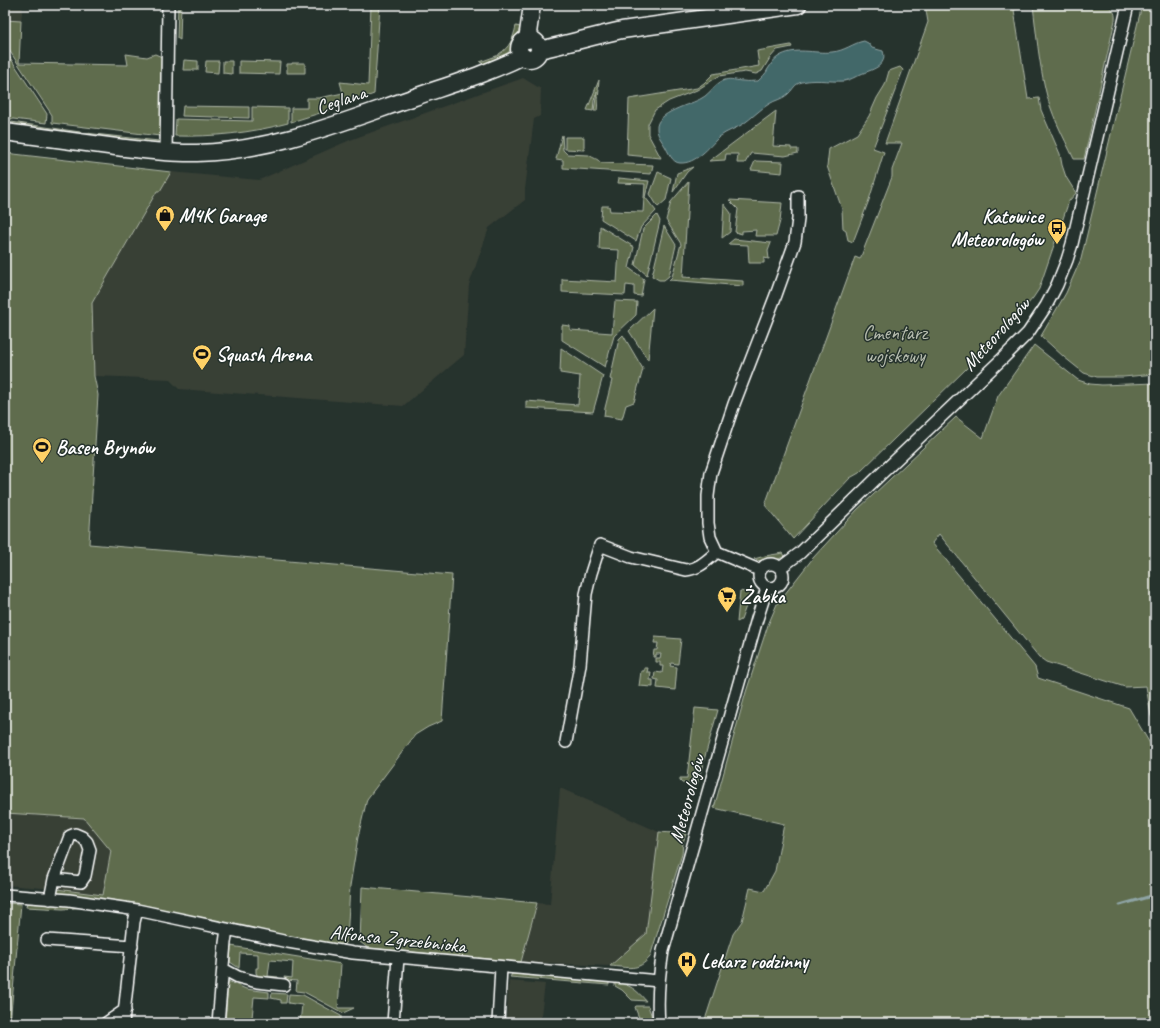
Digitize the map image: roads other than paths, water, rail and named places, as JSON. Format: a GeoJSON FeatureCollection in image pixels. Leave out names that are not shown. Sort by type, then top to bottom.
{"type":"FeatureCollection","features":[{"type":"Feature","properties":{"kind":"street"},"geometry":{"type":"LineString","coordinates":[[166,153],[168,5]]}},
{"type":"Feature","properties":{"kind":"street"},"geometry":{"type":"LineString","coordinates":[[526,40],[532,5]]}},
{"type":"Feature","properties":{"kind":"street"},"geometry":{"type":"LineString","coordinates":[[539,50],[622,30],[798,5]]}},
{"type":"Feature","properties":{"kind":"street","name":"Meteorologów"},"geometry":{"type":"LineString","coordinates":[[780,568],[800,553],[1003,358],[1028,333],[1046,306],[1061,277],[1072,244],[1128,5]]}},
{"type":"Feature","properties":{"kind":"street"},"geometry":{"type":"LineString","coordinates":[[532,40],[535,41],[539,47],[539,50],[536,56],[527,59],[520,53],[519,47],[522,42],[532,40]]}},
{"type":"Feature","properties":{"kind":"street","name":"Ceglana"},"geometry":{"type":"LineString","coordinates":[[5,132],[166,153],[195,153],[249,148],[280,142],[313,132],[484,72],[522,56]]}},
{"type":"Feature","properties":{"kind":"street"},"geometry":{"type":"LineString","coordinates":[[759,570],[717,552],[710,537],[708,523],[708,496],[711,473],[734,404],[795,242],[798,219],[798,196]]}},
{"type":"Feature","properties":{"kind":"street"},"geometry":{"type":"LineString","coordinates":[[566,742],[580,665],[586,594],[600,545],[631,557],[686,570],[694,569],[700,566],[717,552]]}},
{"type":"Feature","properties":{"kind":"street"},"geometry":{"type":"LineString","coordinates":[[771,563],[780,568],[782,572],[782,581],[776,587],[767,588],[761,584],[758,574],[759,570],[764,565],[771,563]]}},
{"type":"Feature","properties":{"kind":"street","name":"Meteorologów"},"geometry":{"type":"LineString","coordinates":[[659,1023],[659,981],[663,951],[756,619],[767,588]]}},
{"type":"Feature","properties":{"kind":"street"},"geometry":{"type":"LineString","coordinates":[[50,899],[54,879]]}},
{"type":"Feature","properties":{"kind":"street","name":"Alfonsa Zgrzebnioka"},"geometry":{"type":"LineString","coordinates":[[5,895],[82,902],[137,910],[321,949],[354,954],[659,981]]}},
{"type":"Feature","properties":{"kind":"street"},"geometry":{"type":"LineString","coordinates":[[123,1023],[134,922],[137,910]]}},
{"type":"Feature","properties":{"kind":"street"},"geometry":{"type":"LineString","coordinates":[[218,1023],[224,943],[227,929]]}},
{"type":"Feature","properties":{"kind":"street"},"geometry":{"type":"LineString","coordinates":[[47,940],[132,946]]}},
{"type":"Feature","properties":{"kind":"street"},"geometry":{"type":"LineString","coordinates":[[393,1023],[398,958]]}},
{"type":"Feature","properties":{"kind":"street"},"geometry":{"type":"LineString","coordinates":[[498,1023],[501,967]]}},
{"type":"Feature","properties":{"kind":"street"},"geometry":{"type":"LineString","coordinates":[[223,969],[238,977],[257,982],[284,985]]}},
{"type":"Feature","properties":{"kind":"street"},"geometry":{"type":"LineString","coordinates":[[106,1023],[125,1010]]}},
{"type":"Feature","properties":{"kind":"water"},"geometry":{"type":"Polygon","coordinates":[[[864,41],[872,48],[883,51],[883,61],[877,67],[844,81],[815,80],[799,83],[786,96],[766,106],[743,124],[719,137],[702,154],[691,161],[680,163],[675,161],[659,136],[657,131],[658,123],[662,118],[675,110],[702,98],[722,81],[730,79],[758,81],[765,74],[772,63],[784,54],[798,51],[837,51],[864,41]]]}},
{"type":"Feature","properties":{"kind":"waterway"},"geometry":{"type":"LineString","coordinates":[[1120,905],[1155,895]]}},
{"type":"Feature","properties":{"kind":"place","name":"M4K Garage"},"geometry":{"type":"Point","coordinates":[165,232]}},
{"type":"Feature","properties":{"kind":"place","name":"Katowice Meteorologów"},"geometry":{"type":"Point","coordinates":[1057,245]}},
{"type":"Feature","properties":{"kind":"place","name":"Squash Arena"},"geometry":{"type":"Point","coordinates":[202,371]}},
{"type":"Feature","properties":{"kind":"place","name":"Basen Brynów"},"geometry":{"type":"Point","coordinates":[42,464]}},
{"type":"Feature","properties":{"kind":"place","name":"Żabka"},"geometry":{"type":"Point","coordinates":[727,613]}},
{"type":"Feature","properties":{"kind":"place","name":"Lekarz rodzinny"},"geometry":{"type":"Point","coordinates":[687,978]}},
{"type":"Feature","properties":{"kind":"park label","name":"Cmentarz wojskowy"},"geometry":{"type":"Point","coordinates":[895,344]}}]}
